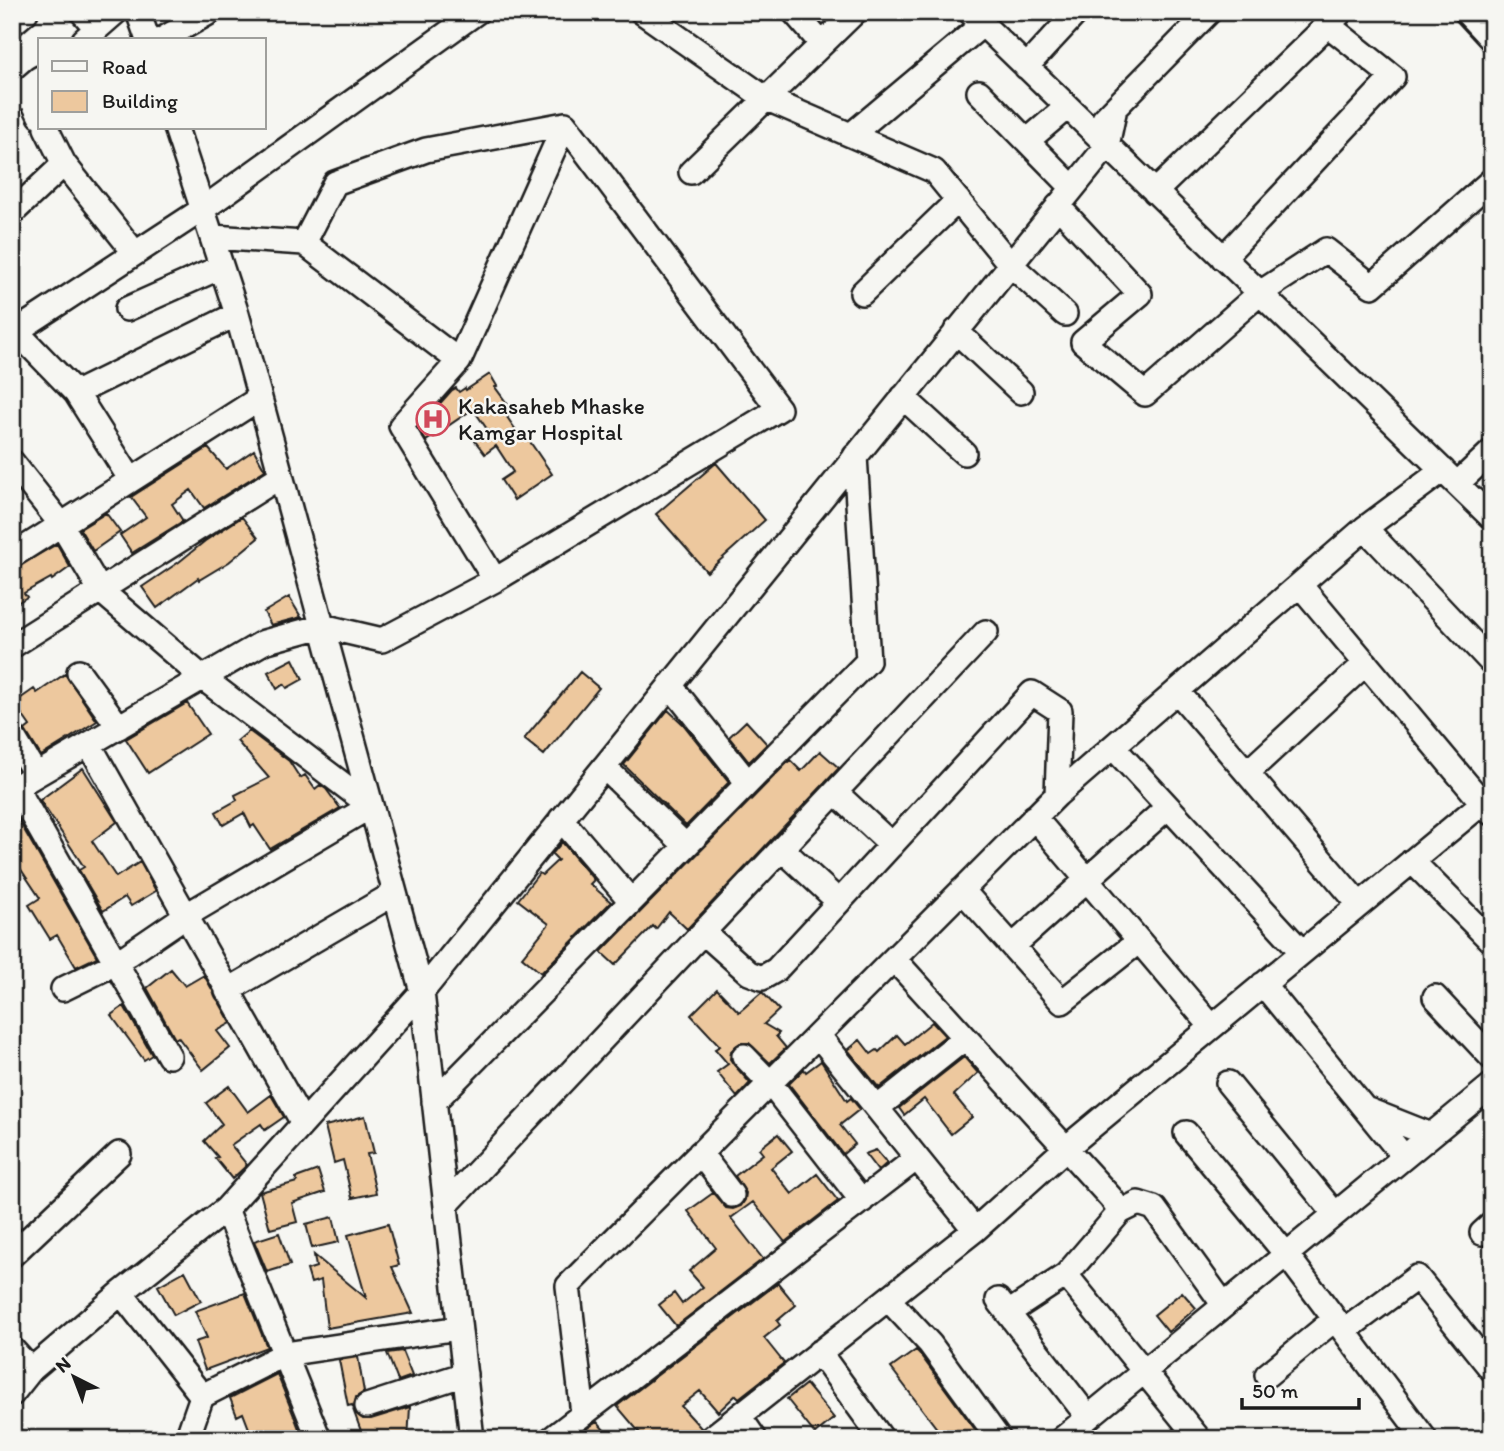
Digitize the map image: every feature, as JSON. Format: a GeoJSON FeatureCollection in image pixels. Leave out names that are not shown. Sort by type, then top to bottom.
{"type":"FeatureCollection","features":[{"type":"Feature","properties":{"kind":"street"},"geometry":{"type":"LineString","coordinates":[[12,24],[26,12]]}},
{"type":"Feature","properties":{"kind":"street"},"geometry":{"type":"LineString","coordinates":[[88,27],[116,12]]}},
{"type":"Feature","properties":{"kind":"street"},"geometry":{"type":"LineString","coordinates":[[138,12],[147,38]]}},
{"type":"Feature","properties":{"kind":"street"},"geometry":{"type":"LineString","coordinates":[[164,38],[210,12]]}},
{"type":"Feature","properties":{"kind":"street"},"geometry":{"type":"LineString","coordinates":[[794,12],[821,43]]}},
{"type":"Feature","properties":{"kind":"street"},"geometry":{"type":"LineString","coordinates":[[691,172],[855,12]]}},
{"type":"Feature","properties":{"kind":"street"},"geometry":{"type":"LineString","coordinates":[[1026,67],[1077,12]]}},
{"type":"Feature","properties":{"kind":"street"},"geometry":{"type":"LineString","coordinates":[[12,1394],[31,1370],[226,1209],[422,992],[1058,206],[1072,187],[1115,108],[1209,12]]}},
{"type":"Feature","properties":{"kind":"street"},"geometry":{"type":"LineString","coordinates":[[1466,12],[1492,40]]}},
{"type":"Feature","properties":{"kind":"street"},"geometry":{"type":"LineString","coordinates":[[654,15],[765,98],[934,172],[1010,264],[1065,314]]}},
{"type":"Feature","properties":{"kind":"street"},"geometry":{"type":"LineString","coordinates":[[131,480],[76,393],[13,331],[202,209],[463,16]]}},
{"type":"Feature","properties":{"kind":"street"},"geometry":{"type":"LineString","coordinates":[[851,135],[976,18],[1492,517]]}},
{"type":"Feature","properties":{"kind":"street"},"geometry":{"type":"LineString","coordinates":[[1155,192],[1335,18],[1393,77],[1223,258]]}},
{"type":"Feature","properties":{"kind":"street"},"geometry":{"type":"LineString","coordinates":[[27,89],[38,112]]}},
{"type":"Feature","properties":{"kind":"street"},"geometry":{"type":"LineString","coordinates":[[979,92],[1072,187]]}},
{"type":"Feature","properties":{"kind":"street"},"geometry":{"type":"LineString","coordinates":[[1027,141],[1067,107]]}},
{"type":"Feature","properties":{"kind":"street"},"geometry":{"type":"LineString","coordinates":[[304,243],[335,183],[426,150],[565,124]]}},
{"type":"Feature","properties":{"kind":"street"},"geometry":{"type":"LineString","coordinates":[[495,579],[401,425],[459,361],[565,124]]}},
{"type":"Feature","properties":{"kind":"street"},"geometry":{"type":"LineString","coordinates":[[169,1056],[14,788],[264,642],[322,626],[382,640],[495,579],[779,409],[565,124]]}},
{"type":"Feature","properties":{"kind":"street"},"geometry":{"type":"LineString","coordinates":[[47,130],[64,164],[135,253]]}},
{"type":"Feature","properties":{"kind":"street"},"geometry":{"type":"LineString","coordinates":[[177,130],[237,314],[422,992],[472,1439]]}},
{"type":"Feature","properties":{"kind":"street"},"geometry":{"type":"LineString","coordinates":[[12,213],[64,164]]}},
{"type":"Feature","properties":{"kind":"street"},"geometry":{"type":"LineString","coordinates":[[1058,206],[1140,294],[1083,342],[1145,394],[1260,293],[1326,250],[1372,286],[1492,180]]}},
{"type":"Feature","properties":{"kind":"street"},"geometry":{"type":"LineString","coordinates":[[862,293],[958,200]]}},
{"type":"Feature","properties":{"kind":"street"},"geometry":{"type":"LineString","coordinates":[[212,237],[304,243],[459,361]]}},
{"type":"Feature","properties":{"kind":"street"},"geometry":{"type":"LineString","coordinates":[[127,309],[221,267]]}},
{"type":"Feature","properties":{"kind":"street"},"geometry":{"type":"LineString","coordinates":[[76,393],[237,314]]}},
{"type":"Feature","properties":{"kind":"street"},"geometry":{"type":"LineString","coordinates":[[957,331],[1021,392]]}},
{"type":"Feature","properties":{"kind":"street"},"geometry":{"type":"LineString","coordinates":[[903,397],[964,453]]}},
{"type":"Feature","properties":{"kind":"street"},"geometry":{"type":"LineString","coordinates":[[12,556],[260,398]]}},
{"type":"Feature","properties":{"kind":"street"},"geometry":{"type":"LineString","coordinates":[[583,1414],[568,1286],[894,959],[969,891],[1057,795],[1365,528],[1492,451]]}},
{"type":"Feature","properties":{"kind":"street"},"geometry":{"type":"LineString","coordinates":[[434,1102],[868,661],[855,456]]}},
{"type":"Feature","properties":{"kind":"street"},"geometry":{"type":"LineString","coordinates":[[12,462],[61,524],[100,590],[203,678],[371,806]]}},
{"type":"Feature","properties":{"kind":"street"},"geometry":{"type":"LineString","coordinates":[[12,646],[281,476]]}},
{"type":"Feature","properties":{"kind":"street"},"geometry":{"type":"LineString","coordinates":[[1365,528],[1492,663]]}},
{"type":"Feature","properties":{"kind":"street"},"geometry":{"type":"LineString","coordinates":[[710,1439],[975,1230],[1066,1148],[1263,984],[1412,861],[1488,804],[1300,585]]}},
{"type":"Feature","properties":{"kind":"street"},"geometry":{"type":"LineString","coordinates":[[446,1205],[986,632]]}},
{"type":"Feature","properties":{"kind":"street"},"geometry":{"type":"LineString","coordinates":[[1247,773],[1366,663]]}},
{"type":"Feature","properties":{"kind":"street"},"geometry":{"type":"LineString","coordinates":[[79,672],[119,727]]}},
{"type":"Feature","properties":{"kind":"street"},"geometry":{"type":"LineString","coordinates":[[670,685],[748,783]]}},
{"type":"Feature","properties":{"kind":"street"},"geometry":{"type":"LineString","coordinates":[[1177,691],[1360,904]]}},
{"type":"Feature","properties":{"kind":"street"},"geometry":{"type":"LineString","coordinates":[[704,932],[749,973],[762,978],[776,970],[1032,693],[1060,711],[1057,795]]}},
{"type":"Feature","properties":{"kind":"street"},"geometry":{"type":"LineString","coordinates":[[12,735],[36,775]]}},
{"type":"Feature","properties":{"kind":"street"},"geometry":{"type":"LineString","coordinates":[[89,744],[303,1123]]}},
{"type":"Feature","properties":{"kind":"street"},"geometry":{"type":"LineString","coordinates":[[1113,747],[1302,952]]}},
{"type":"Feature","properties":{"kind":"street"},"geometry":{"type":"LineString","coordinates":[[604,766],[685,846]]}},
{"type":"Feature","properties":{"kind":"street"},"geometry":{"type":"LineString","coordinates":[[835,793],[892,845]]}},
{"type":"Feature","properties":{"kind":"street"},"geometry":{"type":"LineString","coordinates":[[63,989],[116,962],[185,916],[371,806]]}},
{"type":"Feature","properties":{"kind":"street"},"geometry":{"type":"LineString","coordinates":[[1013,946],[1168,807]]}},
{"type":"Feature","properties":{"kind":"street"},"geometry":{"type":"LineString","coordinates":[[1034,817],[1212,1027]]}},
{"type":"Feature","properties":{"kind":"street"},"geometry":{"type":"LineString","coordinates":[[561,819],[631,901]]}},
{"type":"Feature","properties":{"kind":"street"},"geometry":{"type":"LineString","coordinates":[[782,849],[839,902]]}},
{"type":"Feature","properties":{"kind":"street"},"geometry":{"type":"LineString","coordinates":[[1412,861],[1492,942]]}},
{"type":"Feature","properties":{"kind":"street"},"geometry":{"type":"LineString","coordinates":[[969,891],[1062,1002],[1139,941]]}},
{"type":"Feature","properties":{"kind":"street"},"geometry":{"type":"LineString","coordinates":[[227,991],[395,893]]}},
{"type":"Feature","properties":{"kind":"street"},"geometry":{"type":"LineString","coordinates":[[894,959],[1111,1198],[1120,1212]]}},
{"type":"Feature","properties":{"kind":"street"},"geometry":{"type":"LineString","coordinates":[[1263,984],[1404,1157]]}},
{"type":"Feature","properties":{"kind":"street"},"geometry":{"type":"LineString","coordinates":[[1435,997],[1492,1058]]}},
{"type":"Feature","properties":{"kind":"street"},"geometry":{"type":"LineString","coordinates":[[818,1035],[975,1230]]}},
{"type":"Feature","properties":{"kind":"street"},"geometry":{"type":"LineString","coordinates":[[877,1108],[965,1038]]}},
{"type":"Feature","properties":{"kind":"street"},"geometry":{"type":"LineString","coordinates":[[744,1056],[770,1083],[862,1201]]}},
{"type":"Feature","properties":{"kind":"street"},"geometry":{"type":"LineString","coordinates":[[1228,1083],[1335,1214]]}},
{"type":"Feature","properties":{"kind":"street"},"geometry":{"type":"LineString","coordinates":[[1062,1439],[1491,1088]]}},
{"type":"Feature","properties":{"kind":"street"},"geometry":{"type":"LineString","coordinates":[[1365,1109],[1431,1135]]}},
{"type":"Feature","properties":{"kind":"street"},"geometry":{"type":"LineString","coordinates":[[1186,1133],[1286,1254],[1425,1439]]}},
{"type":"Feature","properties":{"kind":"street"},"geometry":{"type":"LineString","coordinates":[[700,1153],[732,1195]]}},
{"type":"Feature","properties":{"kind":"street"},"geometry":{"type":"LineString","coordinates":[[12,1255],[119,1154]]}},
{"type":"Feature","properties":{"kind":"street"},"geometry":{"type":"LineString","coordinates":[[551,1439],[918,1158]]}},
{"type":"Feature","properties":{"kind":"street"},"geometry":{"type":"LineString","coordinates":[[1088,1417],[1003,1306],[1066,1275],[1120,1212],[1138,1203],[1154,1208],[1224,1305]]}},
{"type":"Feature","properties":{"kind":"street"},"geometry":{"type":"LineString","coordinates":[[226,1209],[319,1439]]}},
{"type":"Feature","properties":{"kind":"street"},"geometry":{"type":"LineString","coordinates":[[1066,1275],[1145,1370],[1191,1436]]}},
{"type":"Feature","properties":{"kind":"street"},"geometry":{"type":"LineString","coordinates":[[1267,1375],[1339,1325],[1417,1277],[1492,1370]]}},
{"type":"Feature","properties":{"kind":"street"},"geometry":{"type":"LineString","coordinates":[[121,1293],[202,1396]]}},
{"type":"Feature","properties":{"kind":"street"},"geometry":{"type":"LineString","coordinates":[[888,1298],[930,1344],[999,1439]]}},
{"type":"Feature","properties":{"kind":"street"},"geometry":{"type":"LineString","coordinates":[[187,1439],[202,1396],[285,1354],[459,1328]]}},
{"type":"Feature","properties":{"kind":"street"},"geometry":{"type":"LineString","coordinates":[[12,1349],[31,1370]]}},
{"type":"Feature","properties":{"kind":"street"},"geometry":{"type":"LineString","coordinates":[[819,1352],[882,1439]]}},
{"type":"Feature","properties":{"kind":"street"},"geometry":{"type":"LineString","coordinates":[[367,1406],[465,1374]]}},
{"type":"Feature","properties":{"kind":"street"},"geometry":{"type":"LineString","coordinates":[[739,1416],[755,1439]]}},
{"type":"Feature","properties":{"kind":"building"},"geometry":{"type":"Polygon","coordinates":[[[490,374],[497,386],[495,387],[511,409],[512,413],[507,417],[522,439],[526,436],[552,474],[514,500],[501,480],[513,472],[496,446],[485,454],[475,441],[489,432],[473,409],[426,441],[418,428],[452,390],[466,390],[490,374]]]}},
{"type":"Feature","properties":{"kind":"building"},"geometry":{"type":"Polygon","coordinates":[[[208,448],[226,469],[254,450],[265,470],[204,508],[191,490],[172,504],[183,521],[132,553],[120,535],[146,517],[131,497],[208,448]]]}},
{"type":"Feature","properties":{"kind":"building"},"geometry":{"type":"Polygon","coordinates":[[[716,463],[765,520],[707,572],[656,514],[716,463]]]}},
{"type":"Feature","properties":{"kind":"building"},"geometry":{"type":"Polygon","coordinates":[[[106,513],[120,532],[93,551],[80,529],[106,513]]]}},
{"type":"Feature","properties":{"kind":"building"},"geometry":{"type":"Polygon","coordinates":[[[242,517],[258,538],[229,562],[199,580],[198,578],[157,608],[142,587],[242,517]]]}},
{"type":"Feature","properties":{"kind":"building"},"geometry":{"type":"Polygon","coordinates":[[[57,544],[70,567],[52,580],[51,578],[24,593],[27,597],[12,606],[12,570],[57,544]]]}},
{"type":"Feature","properties":{"kind":"building"},"geometry":{"type":"Polygon","coordinates":[[[289,597],[301,617],[271,625],[264,612],[289,597]]]}},
{"type":"Feature","properties":{"kind":"building"},"geometry":{"type":"Polygon","coordinates":[[[293,659],[303,679],[287,688],[284,684],[277,689],[268,672],[293,659]]]}},
{"type":"Feature","properties":{"kind":"building"},"geometry":{"type":"Polygon","coordinates":[[[580,672],[599,688],[544,755],[524,739],[580,672]]]}},
{"type":"Feature","properties":{"kind":"building"},"geometry":{"type":"Polygon","coordinates":[[[65,674],[97,721],[41,756],[25,730],[30,726],[14,703],[34,689],[37,693],[65,674]]]}},
{"type":"Feature","properties":{"kind":"building"},"geometry":{"type":"Polygon","coordinates":[[[187,703],[208,734],[148,773],[126,739],[187,703]]]}},
{"type":"Feature","properties":{"kind":"building"},"geometry":{"type":"Polygon","coordinates":[[[668,710],[683,724],[729,782],[686,826],[624,765],[668,710]]]}},
{"type":"Feature","properties":{"kind":"building"},"geometry":{"type":"Polygon","coordinates":[[[746,721],[767,744],[749,762],[729,737],[746,721]]]}},
{"type":"Feature","properties":{"kind":"building"},"geometry":{"type":"Polygon","coordinates":[[[249,731],[289,761],[300,778],[305,775],[315,789],[320,785],[326,789],[340,808],[270,849],[254,825],[251,827],[244,813],[223,825],[216,812],[237,800],[235,795],[269,778],[237,741],[249,731]]]}},
{"type":"Feature","properties":{"kind":"building"},"geometry":{"type":"Polygon","coordinates":[[[820,751],[839,768],[687,929],[669,912],[656,929],[653,926],[615,965],[601,952],[790,760],[801,771],[820,751]]]}},
{"type":"Feature","properties":{"kind":"building"},"geometry":{"type":"Polygon","coordinates":[[[83,768],[117,822],[92,841],[116,877],[140,862],[156,891],[131,906],[125,897],[103,911],[79,870],[84,867],[40,800],[83,768]]]}},
{"type":"Feature","properties":{"kind":"building"},"geometry":{"type":"Polygon","coordinates":[[[19,821],[97,957],[76,967],[57,935],[50,939],[29,905],[40,898],[12,856],[12,826],[19,821]]]}},
{"type":"Feature","properties":{"kind":"building"},"geometry":{"type":"Polygon","coordinates":[[[562,842],[594,880],[590,884],[611,902],[541,973],[522,957],[549,924],[518,900],[539,873],[542,875],[558,860],[552,854],[562,842]]]}},
{"type":"Feature","properties":{"kind":"building"},"geometry":{"type":"Polygon","coordinates":[[[171,969],[185,986],[204,975],[231,1023],[217,1031],[230,1048],[203,1070],[178,1037],[175,1039],[147,988],[171,969]]]}},
{"type":"Feature","properties":{"kind":"building"},"geometry":{"type":"Polygon","coordinates":[[[717,989],[739,1012],[762,992],[779,1010],[764,1024],[779,1033],[776,1036],[786,1048],[770,1063],[749,1043],[740,1043],[731,1051],[730,1059],[750,1083],[737,1097],[717,1072],[728,1064],[715,1049],[720,1046],[691,1015],[717,989]]]}},
{"type":"Feature","properties":{"kind":"building"},"geometry":{"type":"Polygon","coordinates":[[[124,1006],[152,1055],[144,1060],[111,1015],[124,1006]]]}},
{"type":"Feature","properties":{"kind":"building"},"geometry":{"type":"Polygon","coordinates":[[[932,1022],[945,1036],[879,1088],[848,1050],[860,1040],[871,1054],[877,1050],[879,1052],[897,1035],[905,1044],[932,1022]]]}},
{"type":"Feature","properties":{"kind":"building"},"geometry":{"type":"Polygon","coordinates":[[[964,1057],[978,1073],[954,1095],[972,1117],[951,1134],[924,1099],[904,1115],[899,1108],[964,1057]]]}},
{"type":"Feature","properties":{"kind":"building"},"geometry":{"type":"Polygon","coordinates":[[[821,1061],[847,1101],[851,1098],[860,1109],[840,1125],[855,1144],[843,1154],[789,1084],[804,1069],[806,1072],[821,1061]]]}},
{"type":"Feature","properties":{"kind":"building"},"geometry":{"type":"Polygon","coordinates":[[[229,1086],[248,1112],[271,1095],[284,1117],[265,1130],[261,1124],[231,1145],[247,1165],[232,1179],[204,1141],[222,1124],[206,1103],[229,1086]]]}},
{"type":"Feature","properties":{"kind":"building"},"geometry":{"type":"Polygon","coordinates":[[[365,1116],[374,1153],[367,1154],[376,1193],[352,1198],[343,1160],[334,1163],[325,1126],[365,1116]]]}},
{"type":"Feature","properties":{"kind":"building"},"geometry":{"type":"Polygon","coordinates":[[[778,1134],[792,1151],[771,1168],[792,1194],[817,1174],[838,1201],[785,1242],[753,1202],[731,1218],[763,1259],[676,1326],[659,1305],[674,1293],[682,1304],[703,1287],[689,1271],[716,1248],[688,1211],[713,1193],[726,1208],[741,1206],[746,1193],[735,1176],[763,1154],[759,1149],[778,1134]]]}},
{"type":"Feature","properties":{"kind":"building"},"geometry":{"type":"Polygon","coordinates":[[[876,1150],[887,1163],[878,1171],[865,1154],[876,1150]]]}},
{"type":"Feature","properties":{"kind":"building"},"geometry":{"type":"Polygon","coordinates":[[[318,1170],[325,1192],[292,1203],[297,1222],[270,1229],[260,1192],[297,1182],[296,1178],[318,1170]]]}},
{"type":"Feature","properties":{"kind":"building"},"geometry":{"type":"Polygon","coordinates":[[[333,1217],[339,1242],[312,1248],[306,1224],[333,1217]]]}},
{"type":"Feature","properties":{"kind":"building"},"geometry":{"type":"Polygon","coordinates":[[[388,1224],[399,1265],[392,1267],[413,1313],[327,1328],[321,1280],[311,1283],[307,1270],[316,1267],[314,1255],[366,1298],[348,1235],[388,1224]]]}},
{"type":"Feature","properties":{"kind":"building"},"geometry":{"type":"Polygon","coordinates":[[[279,1233],[290,1265],[267,1272],[254,1241],[279,1233]]]}},
{"type":"Feature","properties":{"kind":"building"},"geometry":{"type":"Polygon","coordinates":[[[185,1271],[201,1301],[174,1315],[158,1286],[185,1271]]]}},
{"type":"Feature","properties":{"kind":"building"},"geometry":{"type":"Polygon","coordinates":[[[778,1283],[796,1305],[777,1321],[780,1325],[764,1338],[784,1363],[739,1398],[736,1395],[718,1412],[700,1391],[681,1406],[701,1428],[695,1439],[645,1439],[617,1406],[778,1283]]]}},
{"type":"Feature","properties":{"kind":"building"},"geometry":{"type":"Polygon","coordinates":[[[1182,1292],[1196,1308],[1168,1332],[1154,1315],[1182,1292]]]}},
{"type":"Feature","properties":{"kind":"building"},"geometry":{"type":"Polygon","coordinates":[[[245,1293],[267,1347],[205,1370],[195,1342],[207,1338],[195,1311],[245,1293]]]}},
{"type":"Feature","properties":{"kind":"building"},"geometry":{"type":"Polygon","coordinates":[[[916,1350],[982,1439],[925,1439],[938,1430],[891,1368],[916,1350]]]}},
{"type":"Feature","properties":{"kind":"building"},"geometry":{"type":"Polygon","coordinates":[[[402,1351],[412,1376],[398,1381],[387,1353],[402,1351]]]}},
{"type":"Feature","properties":{"kind":"building"},"geometry":{"type":"Polygon","coordinates":[[[358,1357],[364,1392],[356,1397],[354,1409],[352,1405],[348,1406],[339,1360],[358,1357]]]}},
{"type":"Feature","properties":{"kind":"building"},"geometry":{"type":"Polygon","coordinates":[[[277,1374],[303,1439],[253,1439],[243,1413],[237,1416],[230,1398],[277,1374]]]}},
{"type":"Feature","properties":{"kind":"building"},"geometry":{"type":"Polygon","coordinates":[[[806,1384],[834,1418],[815,1434],[787,1399],[806,1384]]]}},
{"type":"Feature","properties":{"kind":"building"},"geometry":{"type":"Polygon","coordinates":[[[410,1407],[408,1439],[364,1439],[354,1412],[363,1419],[371,1419],[410,1407]]]}},
{"type":"Feature","properties":{"kind":"building"},"geometry":{"type":"Polygon","coordinates":[[[597,1422],[612,1439],[595,1439],[586,1429],[597,1422]]]}},
{"type":"Feature","properties":{"kind":"place","name":"Kakasaheb Mhaske Kamgar Hospital"},"geometry":{"type":"Point","coordinates":[433,419]}}]}
